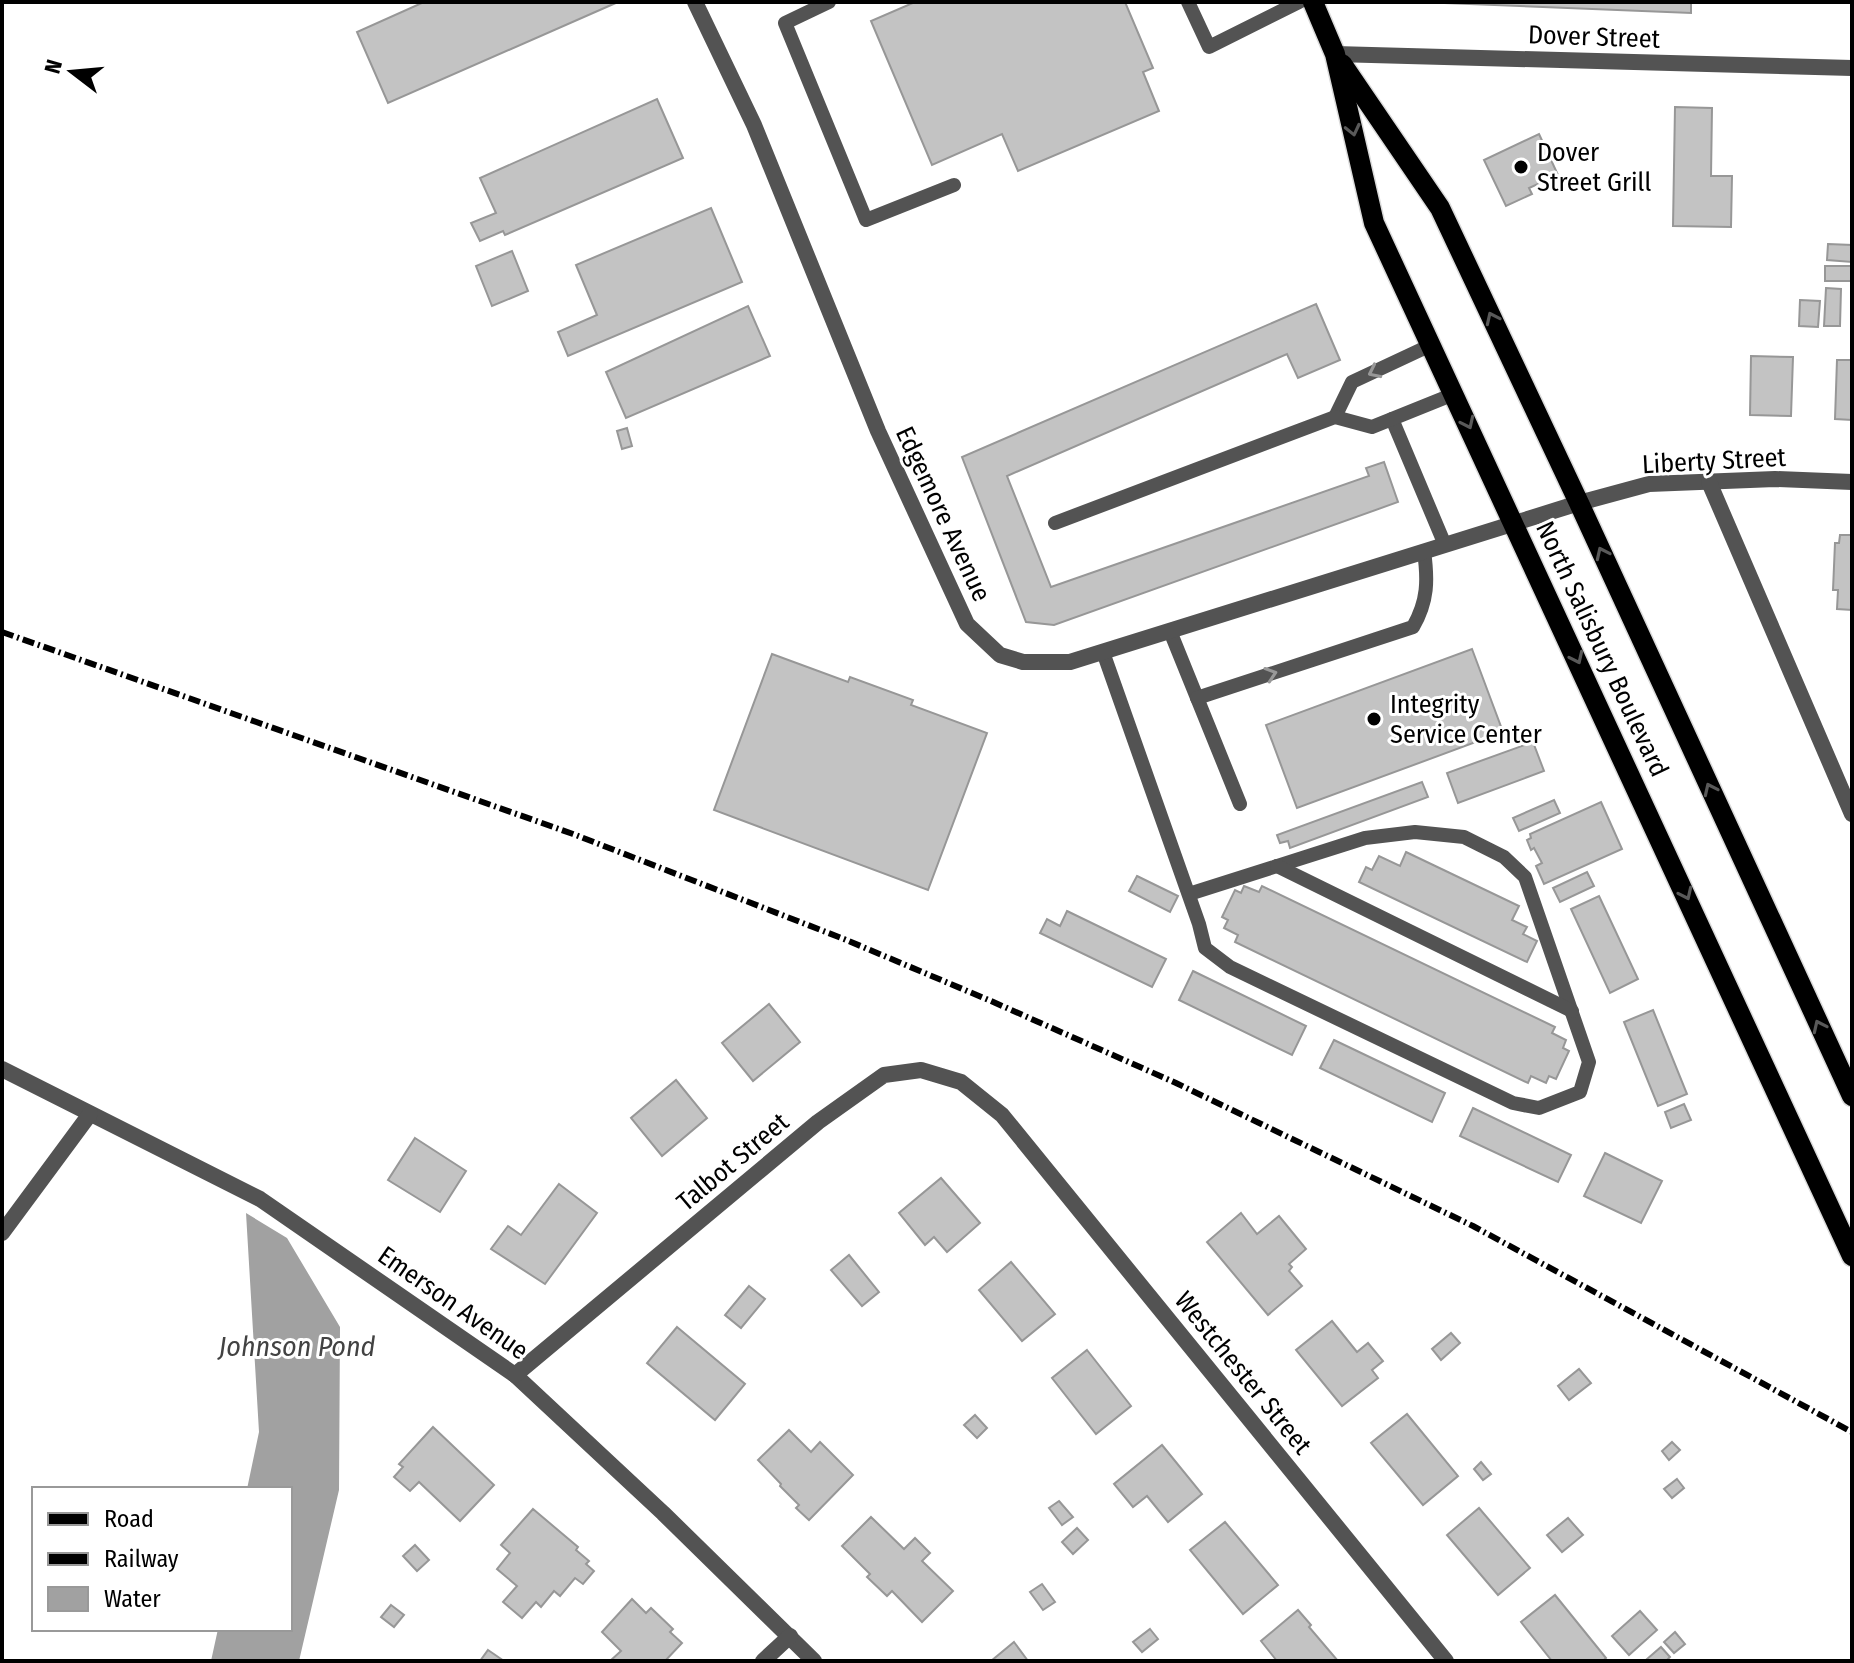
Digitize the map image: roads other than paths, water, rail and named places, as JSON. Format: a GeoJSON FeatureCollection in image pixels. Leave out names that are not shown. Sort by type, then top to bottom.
{"type":"FeatureCollection","features":[{"type":"Feature","properties":{"kind":"main road","name":"North Salisbury Boulevard"},"geometry":{"type":"LineString","coordinates":[[1313,2],[1335,54],[1374,223],[1852,1256]]}},
{"type":"Feature","properties":{"kind":"main road","name":"North Salisbury Boulevard"},"geometry":{"type":"LineString","coordinates":[[1335,54],[1440,208],[1852,1096]]}},
{"type":"Feature","properties":{"kind":"street","name":"Edgemore Avenue"},"geometry":{"type":"LineString","coordinates":[[695,2],[754,125],[878,431],[967,624],[1000,655],[1023,662],[1070,662],[1579,503]]}},
{"type":"Feature","properties":{"kind":"street","name":"Dover Street"},"geometry":{"type":"LineString","coordinates":[[1335,54],[1852,68]]}},
{"type":"Feature","properties":{"kind":"street","name":"Liberty Street"},"geometry":{"type":"LineString","coordinates":[[1579,503],[1649,484],[1775,479],[1852,482]]}},
{"type":"Feature","properties":{"kind":"street"},"geometry":{"type":"LineString","coordinates":[[1709,482],[1852,814]]}},
{"type":"Feature","properties":{"kind":"street","name":"Emerson Avenue"},"geometry":{"type":"LineString","coordinates":[[2,1069],[260,1199],[515,1375],[663,1513],[814,1661]]}},
{"type":"Feature","properties":{"kind":"street","name":"Talbot Street"},"geometry":{"type":"LineString","coordinates":[[515,1375],[818,1122],[884,1075],[921,1070],[961,1082],[1002,1115]]}},
{"type":"Feature","properties":{"kind":"street"},"geometry":{"type":"LineString","coordinates":[[2,1233],[90,1114]]}},
{"type":"Feature","properties":{"kind":"street","name":"Westchester Street"},"geometry":{"type":"LineString","coordinates":[[1002,1115],[1446,1661]]}},
{"type":"Feature","properties":{"kind":"street"},"geometry":{"type":"LineString","coordinates":[[763,1661],[790,1636]]}},
{"type":"Feature","properties":{"kind":"lane"},"geometry":{"type":"LineString","coordinates":[[829,2],[785,23],[866,220],[954,185]]}},
{"type":"Feature","properties":{"kind":"lane"},"geometry":{"type":"LineString","coordinates":[[1188,2],[1209,47],[1299,2]]}},
{"type":"Feature","properties":{"kind":"lane"},"geometry":{"type":"LineString","coordinates":[[1335,417],[1352,382],[1431,345]]}},
{"type":"Feature","properties":{"kind":"lane"},"geometry":{"type":"LineString","coordinates":[[1055,523],[1335,417],[1372,427],[1454,394]]}},
{"type":"Feature","properties":{"kind":"lane"},"geometry":{"type":"LineString","coordinates":[[1392,419],[1445,545]]}},
{"type":"Feature","properties":{"kind":"lane"},"geometry":{"type":"LineString","coordinates":[[1197,698],[1413,627],[1421,614],[1428,587],[1424,551]]}},
{"type":"Feature","properties":{"kind":"lane"},"geometry":{"type":"LineString","coordinates":[[1170,631],[1240,804]]}},
{"type":"Feature","properties":{"kind":"lane"},"geometry":{"type":"LineString","coordinates":[[1103,652],[1189,894],[1205,948],[1230,967],[1513,1103],[1539,1108],[1580,1092],[1589,1062],[1525,877],[1504,857],[1464,837],[1415,832],[1365,838],[1189,894]]}},
{"type":"Feature","properties":{"kind":"lane"},"geometry":{"type":"LineString","coordinates":[[1277,866],[1572,1011]]}},
{"type":"Feature","properties":{"kind":"water","name":"Johnson Pond"},"geometry":{"type":"Polygon","coordinates":[[[246,1213],[287,1238],[340,1327],[339,1490],[299,1661],[211,1661],[218,1631],[292,1631],[292,1487],[247,1487],[259,1432],[246,1213]]]}},
{"type":"Feature","properties":{"kind":"railway"},"geometry":{"type":"LineString","coordinates":[[2,632],[573,834],[844,939],[991,1001],[1176,1083],[1473,1226],[1852,1432]]}},
{"type":"Feature","properties":{"kind":"place","name":"Dover Street Grill"},"geometry":{"type":"Point","coordinates":[1521,167]}},
{"type":"Feature","properties":{"kind":"place","name":"Integrity Service Center"},"geometry":{"type":"Point","coordinates":[1374,719]}}]}
